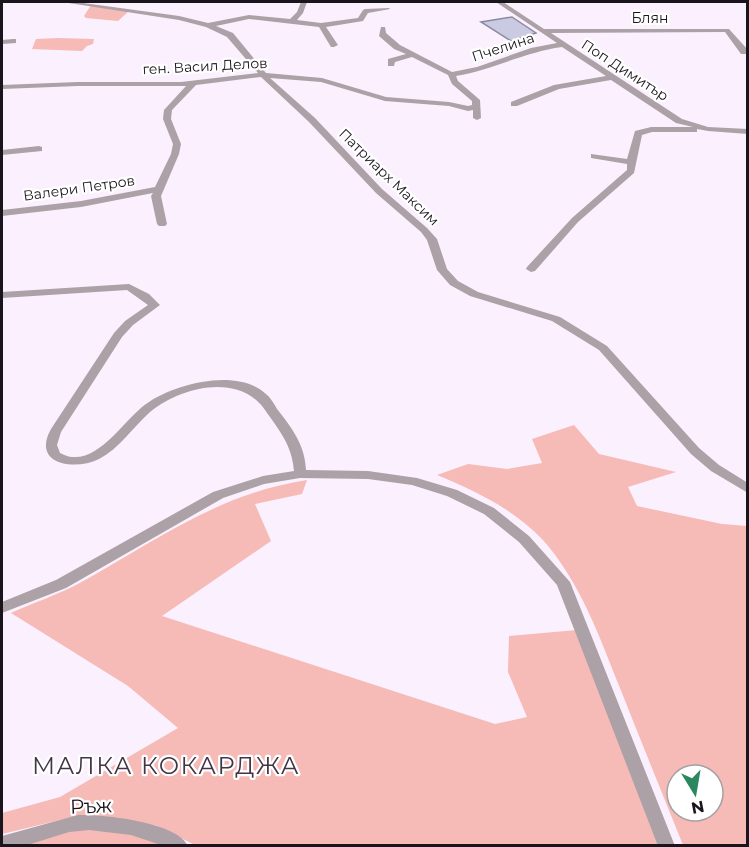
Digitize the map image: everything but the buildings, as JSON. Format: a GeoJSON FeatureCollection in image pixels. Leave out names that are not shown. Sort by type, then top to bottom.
{"type":"FeatureCollection","features":[{"type":"Feature","properties":{"kind":"street","name":"Патриарх Максим"},"geometry":{"type":"LineString","coordinates":[[65,2],[208,25],[230,34],[263,75],[312,120],[379,191],[432,239],[442,270],[454,284],[474,294],[556,319],[603,348],[695,451],[715,468],[747,489]]}},
{"type":"Feature","properties":{"kind":"street"},"geometry":{"type":"LineString","coordinates":[[291,22],[300,13],[304,2]]}},
{"type":"Feature","properties":{"kind":"street","name":"Поп Димитър"},"geometry":{"type":"LineString","coordinates":[[499,2],[562,45],[689,125],[747,132]]}},
{"type":"Feature","properties":{"kind":"street"},"geometry":{"type":"LineString","coordinates":[[208,25],[249,17],[321,25],[361,20],[365,11],[387,9]]}},
{"type":"Feature","properties":{"kind":"street"},"geometry":{"type":"LineString","coordinates":[[321,25],[334,45]]}},
{"type":"Feature","properties":{"kind":"street"},"geometry":{"type":"LineString","coordinates":[[383,28],[382,34],[397,47],[451,74],[455,81],[476,100],[477,118]]}},
{"type":"Feature","properties":{"kind":"street","name":"Блян"},"geometry":{"type":"LineString","coordinates":[[541,31],[728,30],[744,52],[747,52]]}},
{"type":"Feature","properties":{"kind":"street"},"geometry":{"type":"LineString","coordinates":[[2,42],[13,41]]}},
{"type":"Feature","properties":{"kind":"street","name":"Пчелина"},"geometry":{"type":"LineString","coordinates":[[451,74],[464,73],[504,59],[562,45]]}},
{"type":"Feature","properties":{"kind":"street"},"geometry":{"type":"LineString","coordinates":[[391,64],[393,60],[411,55]]}},
{"type":"Feature","properties":{"kind":"street","name":"ген. Васил Делов"},"geometry":{"type":"LineString","coordinates":[[2,87],[193,83],[263,75],[322,80],[385,99],[405,102],[442,103],[468,109],[476,106]]}},
{"type":"Feature","properties":{"kind":"street"},"geometry":{"type":"LineString","coordinates":[[514,104],[557,87],[614,77]]}},
{"type":"Feature","properties":{"kind":"street"},"geometry":{"type":"LineString","coordinates":[[162,224],[156,196],[175,154],[177,144],[167,119],[168,110],[193,83]]}},
{"type":"Feature","properties":{"kind":"street"},"geometry":{"type":"LineString","coordinates":[[531,268],[575,220],[631,171],[636,137],[644,130],[735,132]]}},
{"type":"Feature","properties":{"kind":"street"},"geometry":{"type":"LineString","coordinates":[[2,153],[39,149]]}},
{"type":"Feature","properties":{"kind":"street"},"geometry":{"type":"LineString","coordinates":[[594,156],[631,162]]}},
{"type":"Feature","properties":{"kind":"street","name":"Валери Петров"},"geometry":{"type":"LineString","coordinates":[[2,213],[81,204],[160,189]]}},
{"type":"Feature","properties":{"kind":"street"},"geometry":{"type":"LineString","coordinates":[[2,295],[129,287],[155,305],[129,323],[118,335],[55,432],[51,444],[53,452],[63,459],[75,462],[92,458],[109,446],[148,408],[171,394],[208,384],[240,386],[260,395],[292,435],[300,458],[300,474]]}},
{"type":"Feature","properties":{"kind":"street"},"geometry":{"type":"LineString","coordinates":[[2,608],[61,584],[218,495],[263,480],[300,474],[368,475],[413,481],[452,493],[489,511],[524,539],[545,559],[563,582],[576,610],[667,846]]}},
{"type":"Feature","properties":{"kind":"street","name":"Ръж"},"geometry":{"type":"LineString","coordinates":[[2,844],[78,823],[125,826],[151,831],[180,846]]}},
{"type":"Feature","properties":{"kind":"shaded area"},"geometry":{"type":"Polygon","coordinates":[[[91,5],[129,11],[118,21],[86,18],[84,16],[91,5]]]}},
{"type":"Feature","properties":{"kind":"shaded area"},"geometry":{"type":"Polygon","coordinates":[[[36,39],[94,39],[93,44],[82,51],[32,49],[36,39]]]}},
{"type":"Feature","properties":{"kind":"shaded area"},"geometry":{"type":"Polygon","coordinates":[[[574,425],[599,454],[676,472],[628,487],[637,506],[722,524],[747,526],[747,845],[683,845],[674,823],[725,823],[725,763],[665,763],[665,800],[596,629],[578,591],[555,555],[531,528],[506,510],[480,494],[437,475],[468,464],[507,469],[542,463],[532,439],[574,425]]]}},
{"type":"Feature","properties":{"kind":"shaded area"},"geometry":{"type":"Polygon","coordinates":[[[307,480],[302,494],[255,504],[271,541],[162,616],[495,724],[527,717],[508,672],[509,636],[577,630],[659,845],[195,845],[155,825],[77,816],[2,834],[2,813],[60,797],[178,728],[128,686],[11,613],[78,584],[188,521],[216,508],[244,496],[307,480]]]}},
{"type":"Feature","properties":{"kind":"shaded area"},"geometry":{"type":"Polygon","coordinates":[[[78,823],[180,845],[2,846],[78,823]]]}},
{"type":"Feature","properties":{"kind":"district","name":"МАЛКА КОКАРДЖА"},"geometry":{"type":"Point","coordinates":[166,765]}}]}
